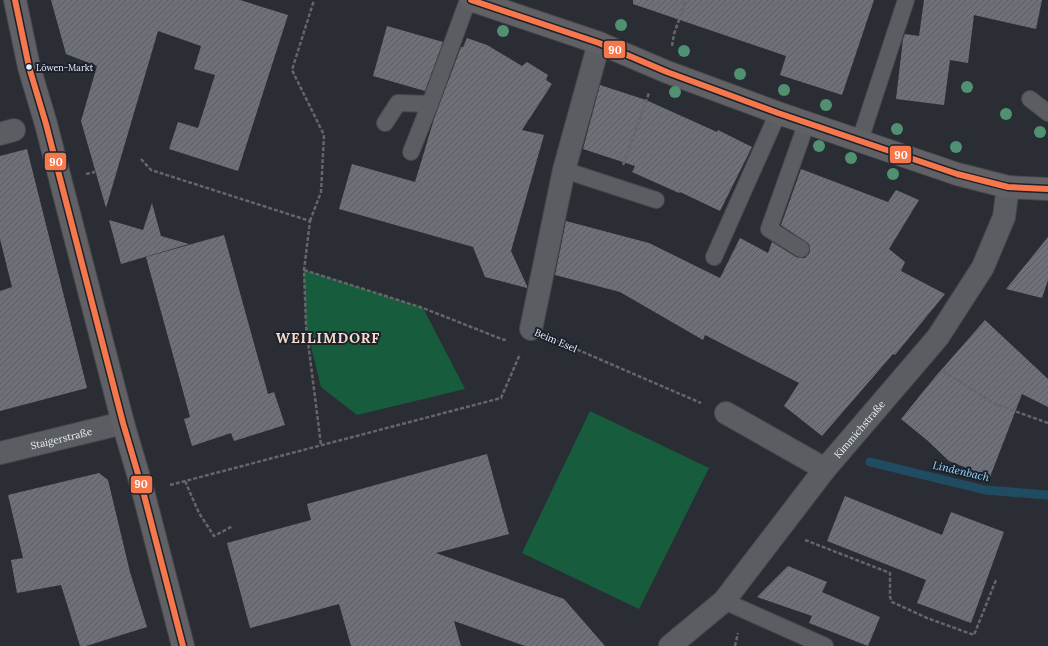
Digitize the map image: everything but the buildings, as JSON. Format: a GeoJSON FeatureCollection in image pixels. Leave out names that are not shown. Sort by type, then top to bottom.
{"type":"FeatureCollection","features":[{"type":"Feature","properties":{"kind":"main road"},"geometry":{"type":"LineString","coordinates":[[15,0],[28,67],[46,124],[123,423],[143,491],[183,646]]}},
{"type":"Feature","properties":{"kind":"main road"},"geometry":{"type":"LineString","coordinates":[[470,0],[599,43],[662,70],[778,113],[957,174],[1008,187],[1048,189]]}},
{"type":"Feature","properties":{"kind":"street","name":"Beim Esel"},"geometry":{"type":"LineString","coordinates":[[531,329],[564,170],[599,43]]}},
{"type":"Feature","properties":{"kind":"street","name":"Kimmichstraße"},"geometry":{"type":"LineString","coordinates":[[670,646],[724,601],[825,468],[938,336],[983,267],[1004,217],[1008,187]]}},
{"type":"Feature","properties":{"kind":"street"},"geometry":{"type":"LineString","coordinates":[[726,413],[825,468]]}},
{"type":"Feature","properties":{"kind":"street","name":"Staigerstraße"},"geometry":{"type":"LineString","coordinates":[[0,453],[123,423]]}},
{"type":"Feature","properties":{"kind":"lane"},"geometry":{"type":"LineString","coordinates":[[411,152],[470,0]]}},
{"type":"Feature","properties":{"kind":"lane"},"geometry":{"type":"LineString","coordinates":[[860,140],[906,0]]}},
{"type":"Feature","properties":{"kind":"lane"},"geometry":{"type":"LineString","coordinates":[[1030,99],[1048,113]]}},
{"type":"Feature","properties":{"kind":"lane"},"geometry":{"type":"LineString","coordinates":[[385,123],[398,103],[430,104]]}},
{"type":"Feature","properties":{"kind":"lane"},"geometry":{"type":"LineString","coordinates":[[714,257],[778,113]]}},
{"type":"Feature","properties":{"kind":"lane"},"geometry":{"type":"LineString","coordinates":[[801,248],[769,229],[806,122]]}},
{"type":"Feature","properties":{"kind":"lane"},"geometry":{"type":"LineString","coordinates":[[564,170],[615,188],[656,200]]}},
{"type":"Feature","properties":{"kind":"lane"},"geometry":{"type":"LineString","coordinates":[[724,601],[825,646]]}},
{"type":"Feature","properties":{"kind":"path"},"geometry":{"type":"LineString","coordinates":[[314,0],[292,70],[324,135],[320,192],[310,222],[304,270],[306,326],[321,445]]}},
{"type":"Feature","properties":{"kind":"path"},"geometry":{"type":"LineString","coordinates":[[615,188],[662,70],[686,0]]}},
{"type":"Feature","properties":{"kind":"path"},"geometry":{"type":"LineString","coordinates":[[141,159],[151,170],[310,222]]}},
{"type":"Feature","properties":{"kind":"path"},"geometry":{"type":"LineString","coordinates":[[304,270],[423,308],[504,340],[531,329]]}},
{"type":"Feature","properties":{"kind":"path"},"geometry":{"type":"LineString","coordinates":[[143,491],[501,398],[531,329]]}},
{"type":"Feature","properties":{"kind":"path","name":"Beim Esel"},"geometry":{"type":"LineString","coordinates":[[531,329],[726,413]]}},
{"type":"Feature","properties":{"kind":"path"},"geometry":{"type":"LineString","coordinates":[[922,354],[938,368],[995,404],[1048,423]]}},
{"type":"Feature","properties":{"kind":"path"},"geometry":{"type":"LineString","coordinates":[[185,481],[199,513],[214,536],[233,526]]}},
{"type":"Feature","properties":{"kind":"path"},"geometry":{"type":"LineString","coordinates":[[778,530],[890,573],[890,597],[892,602],[927,618],[974,635],[996,580]]}},
{"type":"Feature","properties":{"kind":"green space"},"geometry":{"type":"Polygon","coordinates":[[[304,270],[423,308],[465,389],[357,415],[321,387],[306,326],[304,270]]]}},
{"type":"Feature","properties":{"kind":"green space"},"geometry":{"type":"Polygon","coordinates":[[[590,411],[709,468],[639,609],[522,553],[590,411]]]}},
{"type":"Feature","properties":{"kind":"waterway","name":"Lindenbach"},"geometry":{"type":"LineString","coordinates":[[870,462],[985,490],[1048,495]]}},
{"type":"Feature","properties":{"kind":"transit line","name":"90"},"geometry":{"type":"LineString","coordinates":[[15,0],[29,67],[46,124],[123,423],[143,491],[183,646]]}},
{"type":"Feature","properties":{"kind":"transit line","name":"90"},"geometry":{"type":"LineString","coordinates":[[471,0],[599,43],[667,72],[778,113],[957,174],[1008,187],[1048,189]]}},
{"type":"Feature","properties":{"kind":"place","name":"Löwen-Markt"},"geometry":{"type":"Point","coordinates":[29,67]}},
{"type":"Feature","properties":{"kind":"district","name":"WEILIMDORF"},"geometry":{"type":"Point","coordinates":[328,338]}}]}
